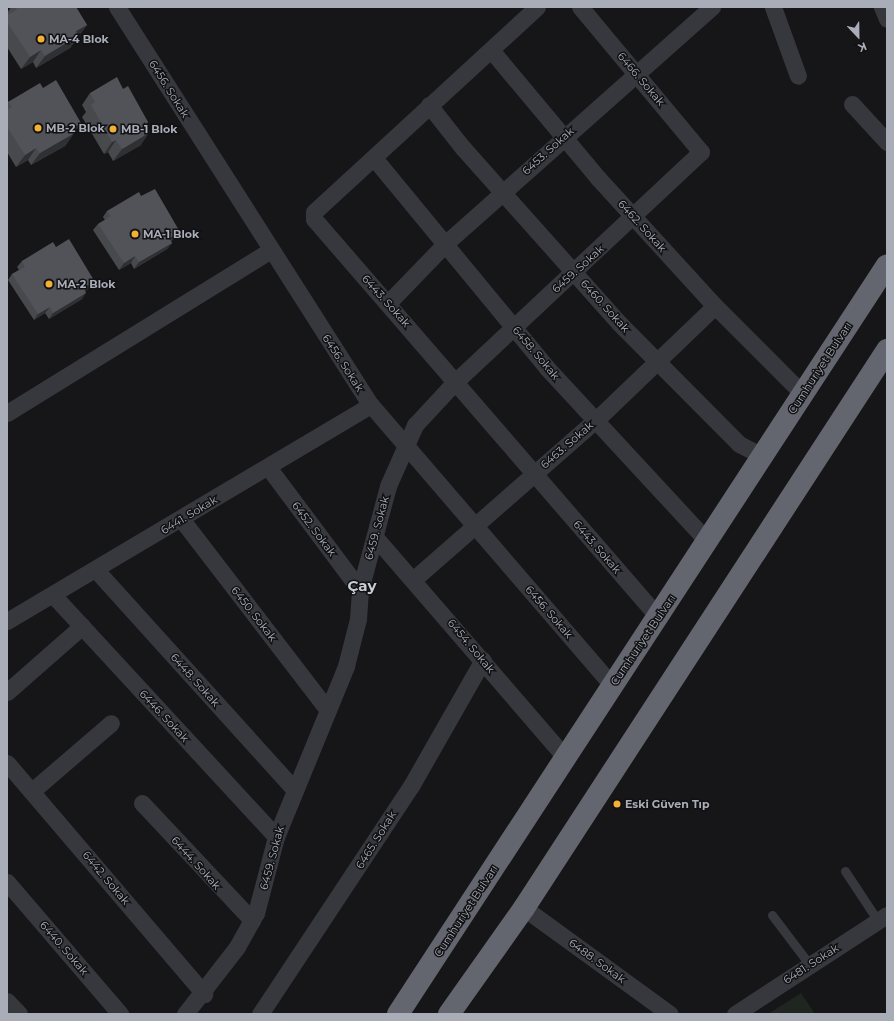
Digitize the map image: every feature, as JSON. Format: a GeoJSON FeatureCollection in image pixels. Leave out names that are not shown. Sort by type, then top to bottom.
{"type":"FeatureCollection","features":[{"type":"Feature","properties":{"kind":"highway","name":"Cumhuriyet Bulvarı"},"geometry":{"type":"LineString","coordinates":[[398,1014],[659,618],[707,541],[764,457],[887,265]]}},
{"type":"Feature","properties":{"kind":"highway"},"geometry":{"type":"LineString","coordinates":[[449,1014],[524,908],[887,350]]}},
{"type":"Feature","properties":{"kind":"street","name":"6456. Sokak"},"geometry":{"type":"LineString","coordinates":[[117,7],[371,405],[613,686]]}},
{"type":"Feature","properties":{"kind":"street","name":"6443. Sokak"},"geometry":{"type":"LineString","coordinates":[[536,7],[314,212],[314,219],[389,302],[533,474],[659,618]]}},
{"type":"Feature","properties":{"kind":"street","name":"6466. Sokak"},"geometry":{"type":"LineString","coordinates":[[580,7],[636,72],[701,152]]}},
{"type":"Feature","properties":{"kind":"street","name":"6453. Sokak"},"geometry":{"type":"LineString","coordinates":[[389,302],[446,243],[502,191],[712,7]]}},
{"type":"Feature","properties":{"kind":"street"},"geometry":{"type":"LineString","coordinates":[[773,7],[798,76]]}},
{"type":"Feature","properties":{"kind":"street"},"geometry":{"type":"LineString","coordinates":[[882,7],[887,20]]}},
{"type":"Feature","properties":{"kind":"street","name":"6462. Sokak"},"geometry":{"type":"LineString","coordinates":[[491,50],[634,217],[715,306],[803,394]]}},
{"type":"Feature","properties":{"kind":"street"},"geometry":{"type":"LineString","coordinates":[[852,104],[887,142]]}},
{"type":"Feature","properties":{"kind":"street","name":"6460. Sokak"},"geometry":{"type":"LineString","coordinates":[[429,105],[502,191],[657,362],[739,444],[764,457]]}},
{"type":"Feature","properties":{"kind":"street","name":"6459. Sokak"},"geometry":{"type":"LineString","coordinates":[[185,1014],[204,994],[252,920],[269,872],[276,837],[327,708],[346,666],[358,619],[360,590],[388,486],[415,425],[455,382],[634,217],[701,152]]}},
{"type":"Feature","properties":{"kind":"street","name":"6458. Sokak"},"geometry":{"type":"LineString","coordinates":[[374,158],[446,243],[514,327],[707,541]]}},
{"type":"Feature","properties":{"kind":"street"},"geometry":{"type":"LineString","coordinates":[[7,414],[271,250]]}},
{"type":"Feature","properties":{"kind":"street","name":"6463. Sokak"},"geometry":{"type":"LineString","coordinates":[[414,579],[472,524],[533,474],[596,419],[715,306]]}},
{"type":"Feature","properties":{"kind":"street","name":"6441. Sokak"},"geometry":{"type":"LineString","coordinates":[[7,621],[182,520],[371,405]]}},
{"type":"Feature","properties":{"kind":"street","name":"6452. Sokak"},"geometry":{"type":"LineString","coordinates":[[268,467],[360,590]]}},
{"type":"Feature","properties":{"kind":"street","name":"6450. Sokak"},"geometry":{"type":"LineString","coordinates":[[182,520],[327,708]]}},
{"type":"Feature","properties":{"kind":"street","name":"6454. Sokak"},"geometry":{"type":"LineString","coordinates":[[375,536],[414,579],[566,758]]}},
{"type":"Feature","properties":{"kind":"street","name":"6448. Sokak"},"geometry":{"type":"LineString","coordinates":[[96,570],[295,790]]}},
{"type":"Feature","properties":{"kind":"street","name":"6446. Sokak"},"geometry":{"type":"LineString","coordinates":[[53,595],[276,837]]}},
{"type":"Feature","properties":{"kind":"street"},"geometry":{"type":"LineString","coordinates":[[7,692],[82,626]]}},
{"type":"Feature","properties":{"kind":"street","name":"6465. Sokak"},"geometry":{"type":"LineString","coordinates":[[260,1014],[411,786],[483,660]]}},
{"type":"Feature","properties":{"kind":"street"},"geometry":{"type":"LineString","coordinates":[[32,791],[111,723]]}},
{"type":"Feature","properties":{"kind":"street","name":"6442. Sokak"},"geometry":{"type":"LineString","coordinates":[[7,763],[204,994]]}},
{"type":"Feature","properties":{"kind":"street","name":"6444. Sokak"},"geometry":{"type":"LineString","coordinates":[[142,803],[252,920]]}},
{"type":"Feature","properties":{"kind":"street","name":"6440. Sokak"},"geometry":{"type":"LineString","coordinates":[[7,882],[120,1014]]}},
{"type":"Feature","properties":{"kind":"street","name":"6488. Sokak"},"geometry":{"type":"LineString","coordinates":[[524,908],[670,1014]]}},
{"type":"Feature","properties":{"kind":"street","name":"6481. Sokak"},"geometry":{"type":"LineString","coordinates":[[736,1014],[882,918]]}},
{"type":"Feature","properties":{"kind":"street"},"geometry":{"type":"LineString","coordinates":[[7,1001],[18,1014]]}},
{"type":"Feature","properties":{"kind":"lane"},"geometry":{"type":"LineString","coordinates":[[844,871],[882,918]]}},
{"type":"Feature","properties":{"kind":"lane"},"geometry":{"type":"LineString","coordinates":[[772,915],[810,965]]}},
{"type":"Feature","properties":{"kind":"shaded area"},"geometry":{"type":"Polygon","coordinates":[[[801,993],[815,1014],[768,1014],[801,993]]]}},
{"type":"Feature","properties":{"kind":"building","name":"MA-4 Blok"},"geometry":{"type":"Polygon","coordinates":[[[15,7],[76,7],[87,25],[76,31],[78,36],[45,56],[41,50],[30,57],[7,22],[7,15],[17,10],[15,7]]]}},
{"type":"Feature","properties":{"kind":"building"},"geometry":{"type":"Polygon","coordinates":[[[117,77],[123,89],[128,86],[148,122],[144,124],[149,133],[122,149],[116,140],[112,142],[91,105],[95,102],[90,93],[117,77]]]}},
{"type":"Feature","properties":{"kind":"building","name":"MB-2 Blok"},"geometry":{"type":"Polygon","coordinates":[[[56,80],[81,123],[70,130],[73,134],[40,153],[36,148],[25,155],[7,127],[7,110],[12,107],[8,102],[40,83],[43,88],[56,80]]]}},
{"type":"Feature","properties":{"kind":"building","name":"MA-1 Blok"},"geometry":{"type":"Polygon","coordinates":[[[155,189],[180,232],[169,238],[172,243],[139,262],[135,256],[124,263],[98,224],[111,216],[107,211],[139,192],[141,196],[155,189]]]}},
{"type":"Feature","properties":{"kind":"building","name":"MA-2 Blok"},"geometry":{"type":"Polygon","coordinates":[[[69,239],[95,282],[84,288],[86,293],[53,313],[50,307],[38,314],[12,274],[25,267],[22,261],[53,242],[56,247],[69,239]]]}},
{"type":"Feature","properties":{"kind":"place","name":"MA-4 Blok"},"geometry":{"type":"Point","coordinates":[41,39]}},
{"type":"Feature","properties":{"kind":"place","name":"MB-2 Blok"},"geometry":{"type":"Point","coordinates":[38,128]}},
{"type":"Feature","properties":{"kind":"place","name":"MB-1 Blok"},"geometry":{"type":"Point","coordinates":[113,129]}},
{"type":"Feature","properties":{"kind":"place","name":"MA-1 Blok"},"geometry":{"type":"Point","coordinates":[135,234]}},
{"type":"Feature","properties":{"kind":"place","name":"MA-2 Blok"},"geometry":{"type":"Point","coordinates":[49,284]}},
{"type":"Feature","properties":{"kind":"place","name":"Eski Güven Tıp"},"geometry":{"type":"Point","coordinates":[617,804]}},
{"type":"Feature","properties":{"kind":"district","name":"Çay"},"geometry":{"type":"Point","coordinates":[362,586]}}]}
